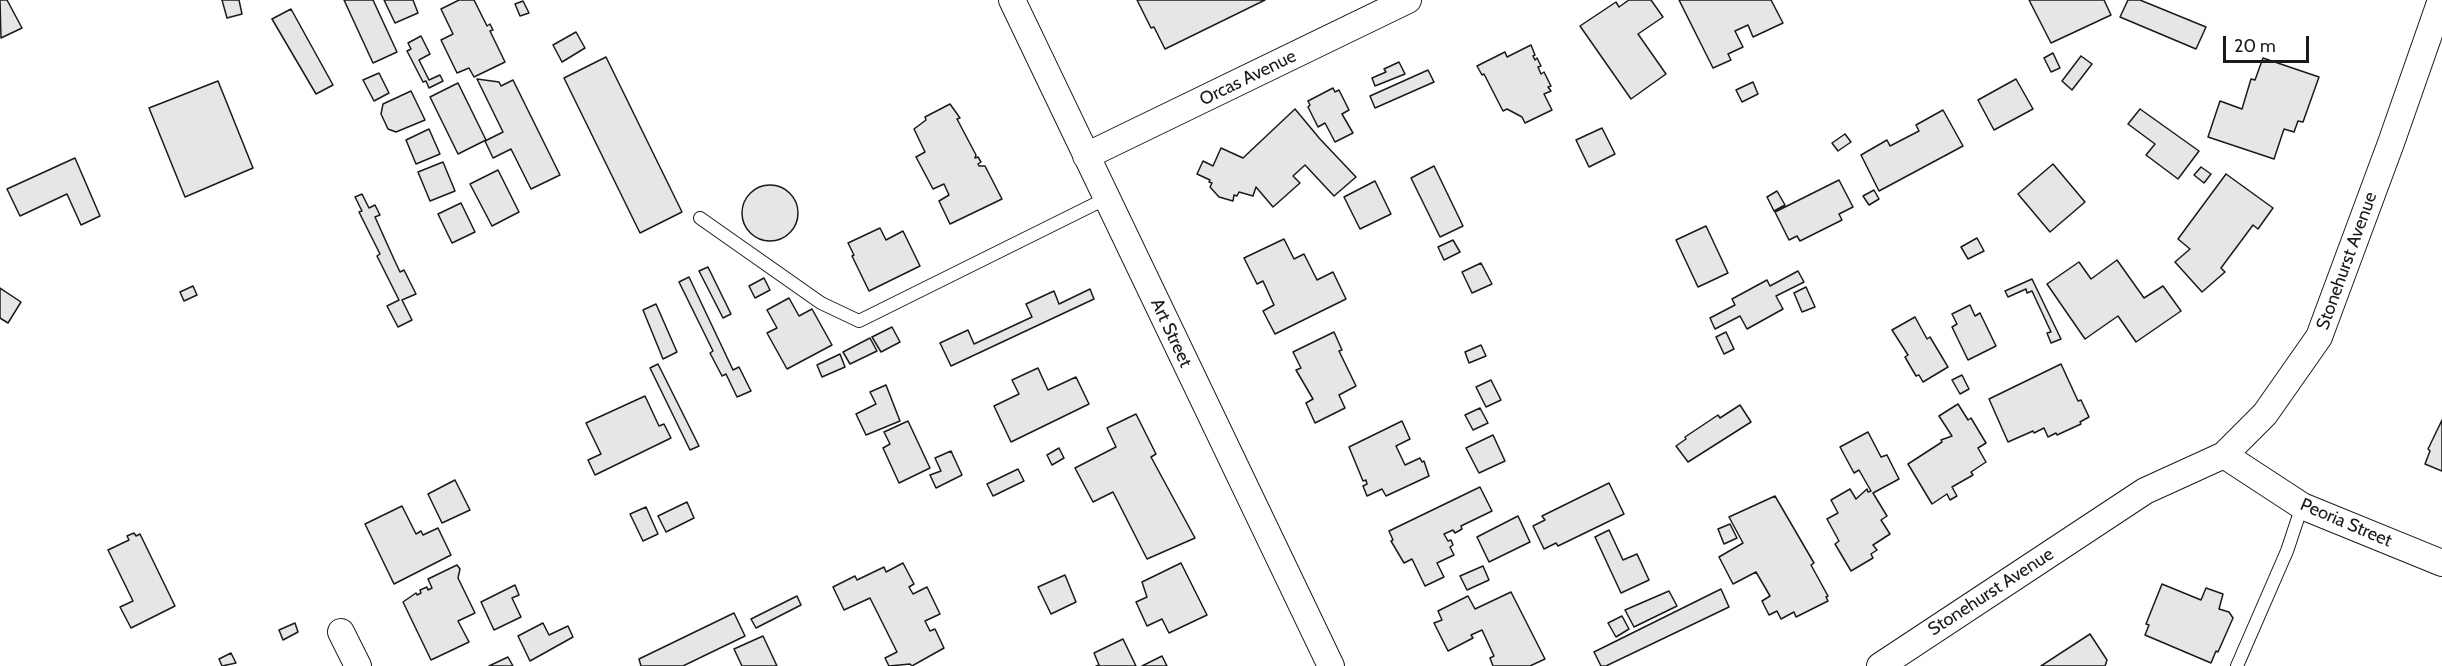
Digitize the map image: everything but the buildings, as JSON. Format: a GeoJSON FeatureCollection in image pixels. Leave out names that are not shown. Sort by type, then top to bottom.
{"type":"FeatureCollection","features":[{"type":"Feature","properties":{"kind":"street","name":"Art Street"},"geometry":{"type":"LineString","coordinates":[[1012,0],[1331,666]]}},
{"type":"Feature","properties":{"kind":"street","name":"Orcas Avenue"},"geometry":{"type":"LineString","coordinates":[[1086,156],[1408,0]]}},
{"type":"Feature","properties":{"kind":"street","name":"Stonehurst Avenue"},"geometry":{"type":"LineString","coordinates":[[1880,666],[2145,491],[2224,455],[2265,414],[2319,337],[2441,0]]}},
{"type":"Feature","properties":{"kind":"street","name":"Peoria Street"},"geometry":{"type":"LineString","coordinates":[[2224,455],[2302,506],[2442,564]]}},
{"type":"Feature","properties":{"kind":"street"},"geometry":{"type":"LineString","coordinates":[[341,632],[358,666]]}},
{"type":"Feature","properties":{"kind":"lane"},"geometry":{"type":"LineString","coordinates":[[700,218],[821,303],[859,321],[1107,198]]}},
{"type":"Feature","properties":{"kind":"lane"},"geometry":{"type":"LineString","coordinates":[[2237,666],[2288,551],[2302,506]]}}]}
